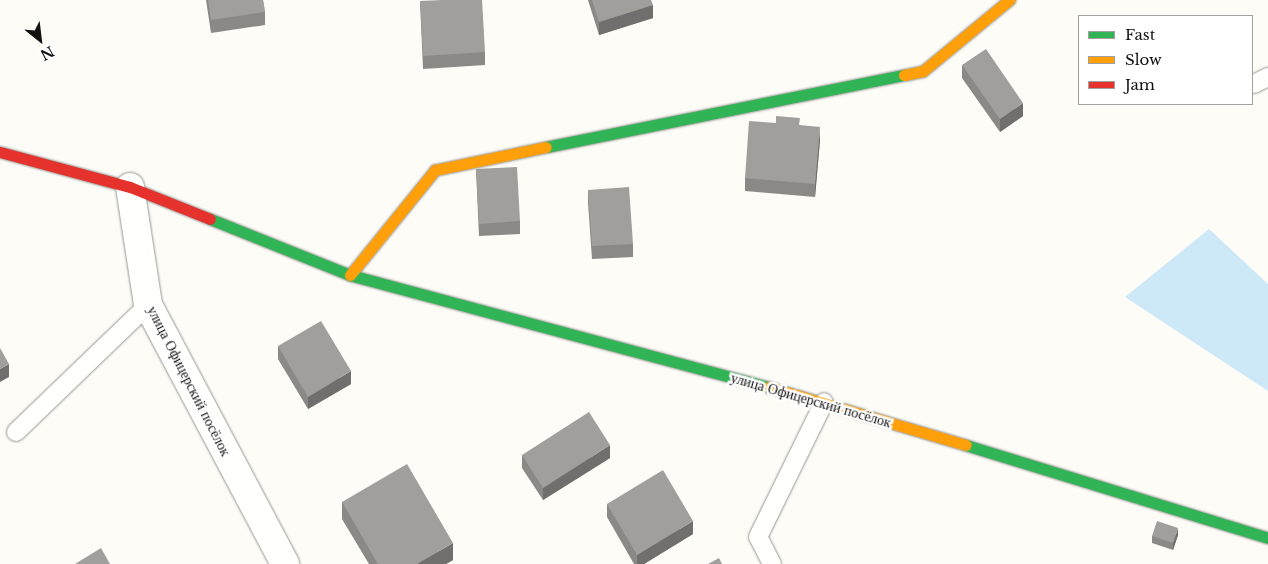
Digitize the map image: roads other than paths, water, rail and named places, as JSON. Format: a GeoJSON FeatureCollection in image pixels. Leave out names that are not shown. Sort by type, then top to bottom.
{"type":"FeatureCollection","features":[{"type":"Feature","properties":{"kind":"street"},"geometry":{"type":"LineString","coordinates":[[350,275],[435,170],[923,71],[1009,0]]}},
{"type":"Feature","properties":{"kind":"street","name":"улица Офицерский посёлок"},"geometry":{"type":"LineString","coordinates":[[0,152],[130,187],[350,275],[824,402],[1268,538]]}},
{"type":"Feature","properties":{"kind":"street","name":"улица Офицерский посёлок"},"geometry":{"type":"LineString","coordinates":[[130,187],[148,305],[284,564]]}},
{"type":"Feature","properties":{"kind":"lane"},"geometry":{"type":"LineString","coordinates":[[16,432],[148,305]]}},
{"type":"Feature","properties":{"kind":"lane"},"geometry":{"type":"LineString","coordinates":[[772,564],[758,537],[824,402]]}},
{"type":"Feature","properties":{"kind":"water"},"geometry":{"type":"Polygon","coordinates":[[[1209,229],[1268,284],[1268,391],[1125,297],[1209,229]]]}}]}
